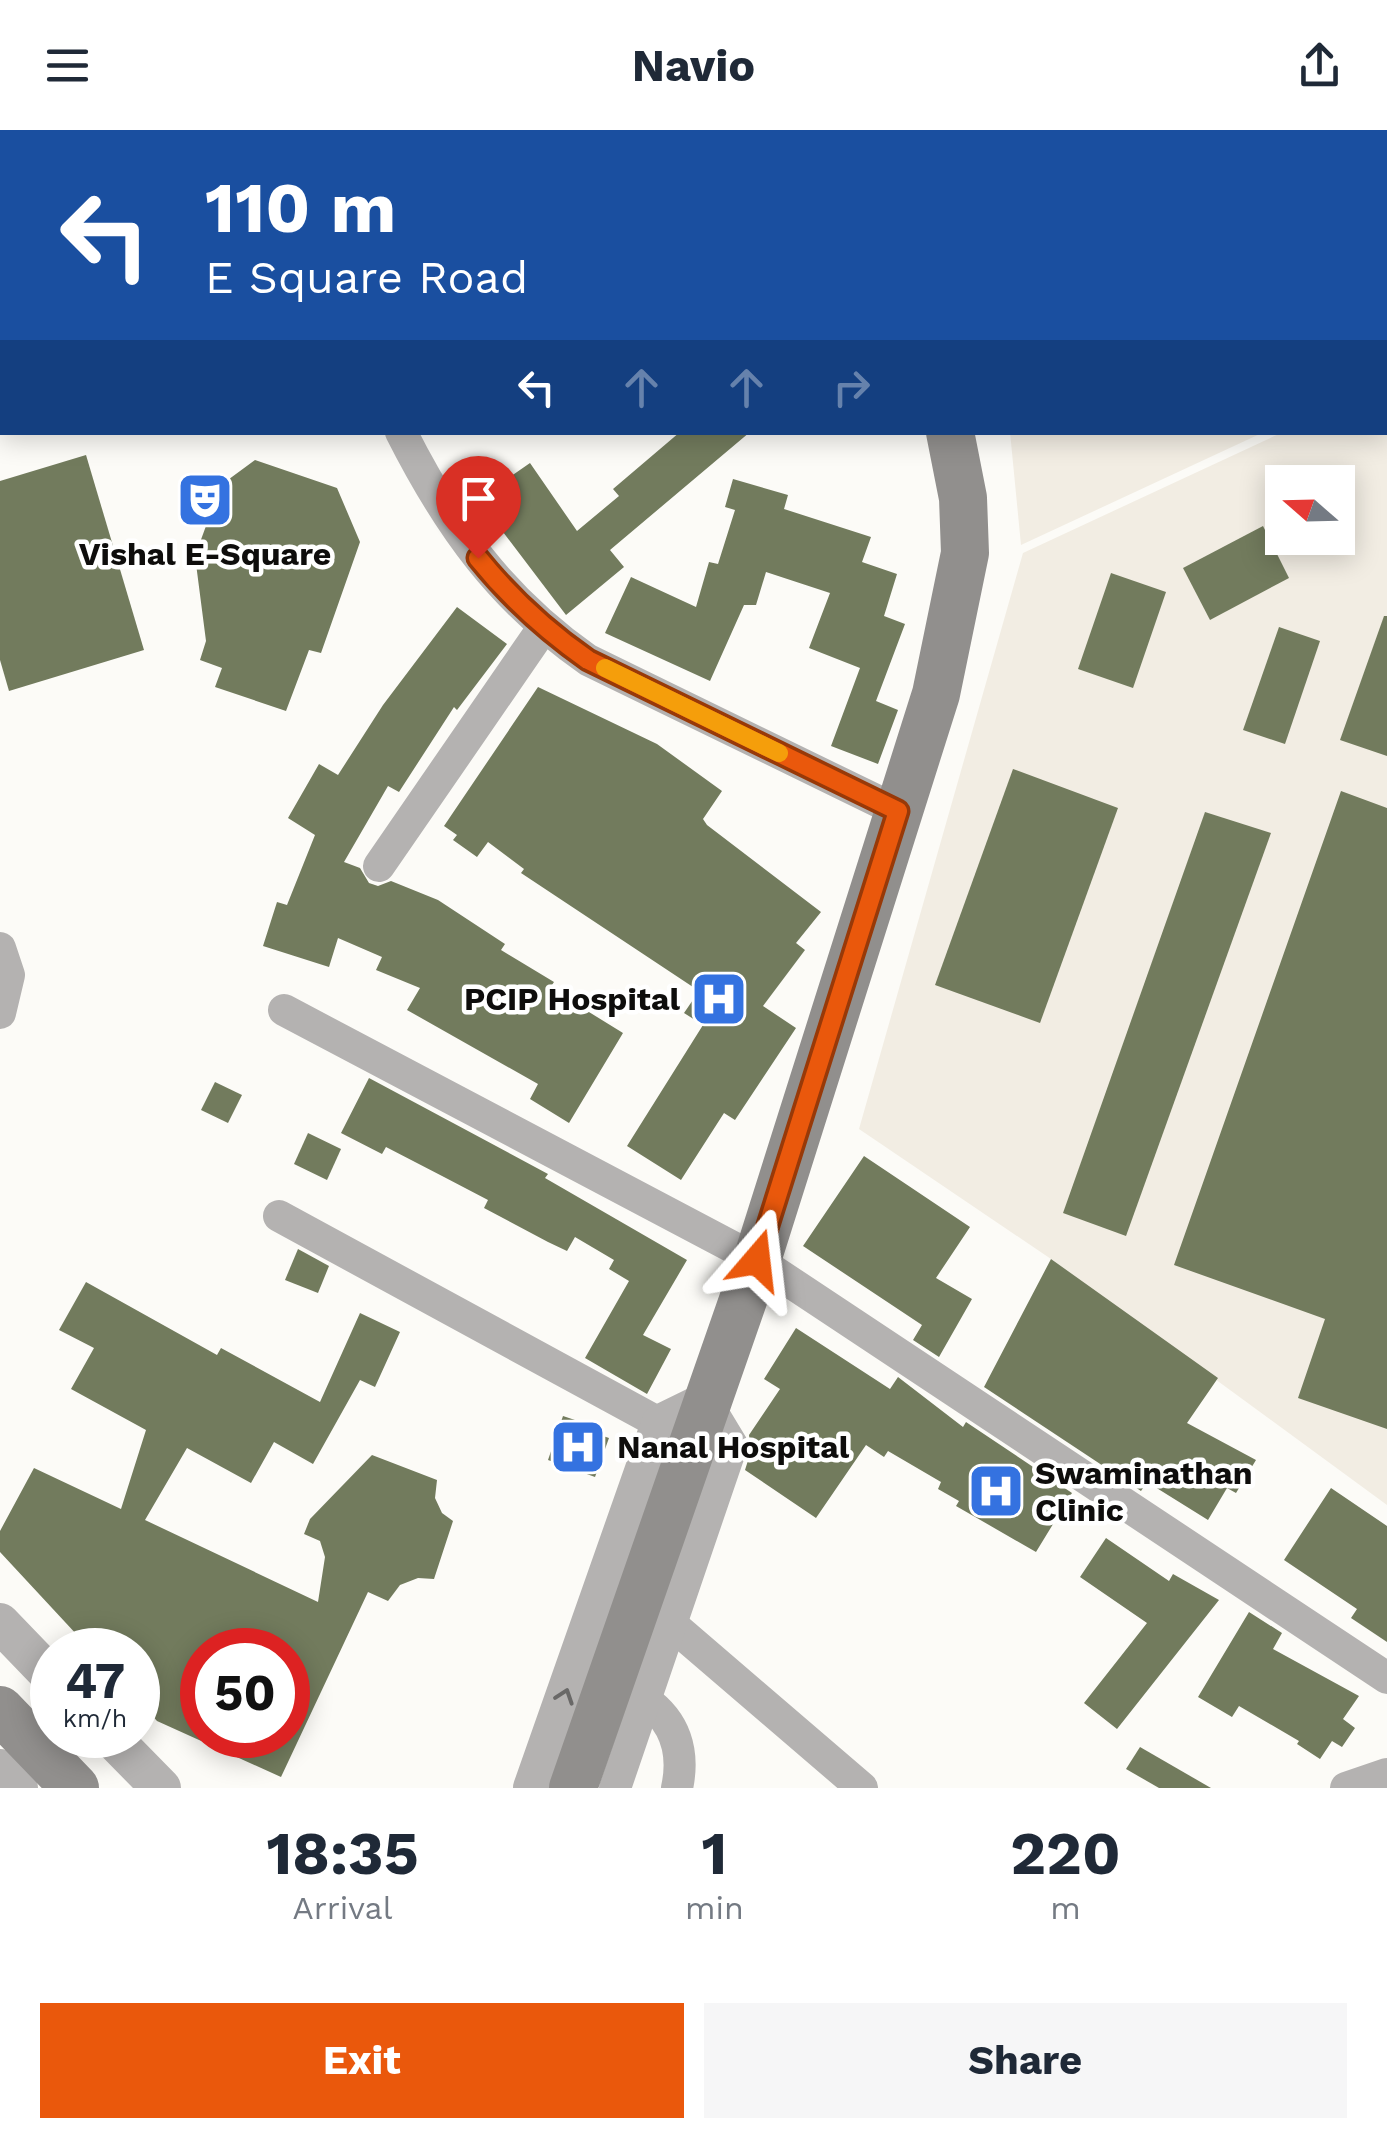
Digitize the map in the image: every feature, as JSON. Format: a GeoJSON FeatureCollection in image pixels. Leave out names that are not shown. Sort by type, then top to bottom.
{"type":"FeatureCollection","features":[{"type":"Feature","properties":{"kind":"main road"},"geometry":{"type":"LineString","coordinates":[[573,1788],[757,1260],[936,694],[965,552],[963,498],[951,435]]}},
{"type":"Feature","properties":{"kind":"main road"},"geometry":{"type":"LineString","coordinates":[[0,1710],[75,1788]]}},
{"type":"Feature","properties":{"kind":"street"},"geometry":{"type":"LineString","coordinates":[[403,435],[457,530],[507,595],[543,628],[588,660],[898,811]]}},
{"type":"Feature","properties":{"kind":"street"},"geometry":{"type":"LineString","coordinates":[[379,866],[543,628]]}},
{"type":"Feature","properties":{"kind":"street"},"geometry":{"type":"LineString","coordinates":[[0,948],[8,975],[0,1014]]}},
{"type":"Feature","properties":{"kind":"street"},"geometry":{"type":"LineString","coordinates":[[284,1010],[757,1260],[1387,1678]]}},
{"type":"Feature","properties":{"kind":"street"},"geometry":{"type":"LineString","coordinates":[[279,1216],[661,1424]]}},
{"type":"Feature","properties":{"kind":"street"},"geometry":{"type":"LineString","coordinates":[[533,1788],[661,1424],[706,1402],[732,1445],[615,1788]]}},
{"type":"Feature","properties":{"kind":"street"},"geometry":{"type":"LineString","coordinates":[[0,1623],[30,1654]]}},
{"type":"Feature","properties":{"kind":"street"},"geometry":{"type":"LineString","coordinates":[[671,1624],[862,1788]]}},
{"type":"Feature","properties":{"kind":"street"},"geometry":{"type":"LineString","coordinates":[[645,1700],[664,1714],[677,1737],[677,1788]]}},
{"type":"Feature","properties":{"kind":"street"},"geometry":{"type":"LineString","coordinates":[[132,1758],[161,1788]]}},
{"type":"Feature","properties":{"kind":"street"},"geometry":{"type":"LineString","coordinates":[[0,1765],[22,1788]]}},
{"type":"Feature","properties":{"kind":"street"},"geometry":{"type":"LineString","coordinates":[[1346,1788],[1387,1774]]}},
{"type":"Feature","properties":{"kind":"shaded area"},"geometry":{"type":"Polygon","coordinates":[[[1010,435],[1258,435],[1021,545],[1010,435]]]}},
{"type":"Feature","properties":{"kind":"shaded area"},"geometry":{"type":"Polygon","coordinates":[[[1277,435],[1387,435],[1387,1505],[1051,1259],[859,1129],[1023,553],[1277,435]]]}},
{"type":"Feature","properties":{"kind":"building"},"geometry":{"type":"Polygon","coordinates":[[[676,435],[746,435],[610,550],[624,567],[566,615],[478,499],[530,463],[577,531],[619,496],[613,489],[676,435]]]}},
{"type":"Feature","properties":{"kind":"building"},"geometry":{"type":"Polygon","coordinates":[[[86,455],[144,650],[9,691],[0,660],[0,481],[86,455]]]}},
{"type":"Feature","properties":{"kind":"building"},"geometry":{"type":"Polygon","coordinates":[[[255,460],[337,488],[360,542],[321,653],[309,650],[286,711],[215,687],[222,668],[200,660],[206,641],[195,556],[221,485],[255,460]]]}},
{"type":"Feature","properties":{"kind":"building"},"geometry":{"type":"Polygon","coordinates":[[[733,479],[788,495],[784,509],[871,537],[862,562],[897,574],[884,616],[905,624],[876,701],[898,710],[878,764],[831,746],[860,668],[809,648],[830,593],[766,572],[756,605],[744,605],[710,681],[605,633],[631,577],[696,607],[709,562],[718,564],[735,510],[725,507],[733,479]]]}},
{"type":"Feature","properties":{"kind":"building"},"geometry":{"type":"Polygon","coordinates":[[[1263,526],[1265,555],[1278,555],[1289,578],[1210,620],[1183,568],[1263,526]]]}},
{"type":"Feature","properties":{"kind":"building"},"geometry":{"type":"Polygon","coordinates":[[[1111,573],[1166,592],[1133,688],[1078,669],[1111,573]]]}},
{"type":"Feature","properties":{"kind":"building"},"geometry":{"type":"Polygon","coordinates":[[[457,607],[507,644],[457,710],[454,707],[399,792],[388,786],[344,862],[360,868],[369,883],[378,886],[391,881],[438,900],[505,944],[501,950],[554,982],[550,988],[623,1033],[569,1123],[530,1099],[538,1084],[407,1010],[420,988],[376,970],[382,957],[338,938],[329,967],[263,946],[277,902],[287,905],[315,835],[288,818],[319,764],[338,775],[383,705],[457,607]]]}},
{"type":"Feature","properties":{"kind":"building"},"geometry":{"type":"Polygon","coordinates":[[[1387,616],[1387,756],[1340,740],[1387,616]]]}},
{"type":"Feature","properties":{"kind":"building"},"geometry":{"type":"Polygon","coordinates":[[[1279,627],[1320,641],[1285,744],[1243,730],[1279,627]]]}},
{"type":"Feature","properties":{"kind":"building"},"geometry":{"type":"Polygon","coordinates":[[[538,687],[657,744],[722,791],[703,819],[707,825],[821,912],[796,943],[805,950],[763,1006],[796,1028],[735,1120],[724,1113],[681,1180],[627,1146],[703,1025],[684,1013],[699,991],[521,873],[524,869],[488,842],[477,857],[453,840],[457,835],[444,826],[538,687]]]}},
{"type":"Feature","properties":{"kind":"building"},"geometry":{"type":"Polygon","coordinates":[[[1013,769],[1118,808],[1040,1023],[935,985],[1013,769]]]}},
{"type":"Feature","properties":{"kind":"building"},"geometry":{"type":"Polygon","coordinates":[[[1341,791],[1387,808],[1387,1429],[1298,1398],[1325,1319],[1174,1265],[1341,791]]]}},
{"type":"Feature","properties":{"kind":"building"},"geometry":{"type":"Polygon","coordinates":[[[1205,812],[1271,833],[1126,1236],[1063,1213],[1205,812]]]}},
{"type":"Feature","properties":{"kind":"building"},"geometry":{"type":"Polygon","coordinates":[[[369,1078],[548,1174],[545,1178],[687,1260],[643,1335],[671,1349],[647,1394],[585,1358],[629,1281],[609,1269],[614,1260],[575,1237],[567,1251],[484,1208],[488,1200],[444,1177],[386,1147],[382,1154],[341,1133],[369,1078]]]}},
{"type":"Feature","properties":{"kind":"building"},"geometry":{"type":"Polygon","coordinates":[[[215,1082],[242,1095],[228,1123],[201,1110],[215,1082]]]}},
{"type":"Feature","properties":{"kind":"building"},"geometry":{"type":"Polygon","coordinates":[[[308,1133],[341,1149],[327,1180],[294,1164],[308,1133]]]}},
{"type":"Feature","properties":{"kind":"building"},"geometry":{"type":"Polygon","coordinates":[[[864,1156],[970,1227],[936,1278],[972,1299],[939,1357],[913,1340],[922,1325],[803,1246],[864,1156]]]}},
{"type":"Feature","properties":{"kind":"building"},"geometry":{"type":"Polygon","coordinates":[[[298,1249],[329,1266],[318,1293],[285,1280],[298,1249]]]}},
{"type":"Feature","properties":{"kind":"building"},"geometry":{"type":"Polygon","coordinates":[[[1051,1259],[1218,1378],[1187,1423],[1256,1460],[1236,1493],[1227,1488],[1208,1520],[1147,1482],[1141,1491],[984,1387],[1051,1259]]]}},
{"type":"Feature","properties":{"kind":"building"},"geometry":{"type":"Polygon","coordinates":[[[86,1282],[217,1355],[221,1348],[320,1402],[360,1313],[400,1332],[375,1387],[360,1380],[313,1464],[274,1442],[251,1483],[187,1448],[145,1520],[318,1602],[325,1557],[320,1541],[304,1534],[310,1519],[372,1455],[437,1480],[435,1498],[442,1513],[453,1521],[434,1579],[418,1578],[400,1585],[388,1601],[368,1592],[310,1715],[310,1628],[180,1628],[180,1731],[160,1722],[160,1628],[71,1628],[0,1552],[0,1531],[34,1468],[121,1509],[146,1430],[71,1389],[94,1348],[59,1330],[86,1282]]]}},
{"type":"Feature","properties":{"kind":"building"},"geometry":{"type":"Polygon","coordinates":[[[796,1328],[890,1389],[898,1377],[963,1427],[966,1422],[1072,1493],[1036,1552],[956,1506],[959,1501],[938,1489],[941,1482],[888,1451],[884,1457],[866,1445],[816,1518],[745,1470],[751,1451],[749,1435],[780,1389],[764,1379],[796,1328]]]}},
{"type":"Feature","properties":{"kind":"building"},"geometry":{"type":"Polygon","coordinates":[[[563,1416],[593,1426],[591,1432],[609,1438],[595,1477],[548,1460],[563,1416]]]}},
{"type":"Feature","properties":{"kind":"building"},"geometry":{"type":"Polygon","coordinates":[[[1331,1488],[1387,1526],[1387,1642],[1351,1618],[1357,1609],[1284,1560],[1331,1488]]]}},
{"type":"Feature","properties":{"kind":"building"},"geometry":{"type":"Polygon","coordinates":[[[1106,1538],[1169,1581],[1173,1574],[1219,1600],[1117,1729],[1084,1703],[1147,1623],[1080,1577],[1106,1538]]]}},
{"type":"Feature","properties":{"kind":"building"},"geometry":{"type":"Polygon","coordinates":[[[1249,1612],[1282,1633],[1273,1649],[1359,1696],[1343,1719],[1355,1728],[1342,1747],[1332,1741],[1320,1759],[1297,1744],[1299,1741],[1239,1706],[1232,1717],[1198,1697],[1249,1612]]]}},
{"type":"Feature","properties":{"kind":"building"},"geometry":{"type":"Polygon","coordinates":[[[1140,1747],[1211,1788],[1159,1788],[1126,1769],[1140,1747]]]}},
{"type":"Feature","properties":{"kind":"building"},"geometry":{"type":"Polygon","coordinates":[[[239,1758],[290,1758],[281,1777],[239,1758]]]}},
{"type":"Feature","properties":{"kind":"slow traffic"},"geometry":{"type":"LineString","coordinates":[[605,668],[779,753]]}},
{"type":"Feature","properties":{"kind":"place","name":"Vishal E-Square"},"geometry":{"type":"Point","coordinates":[205,500]}},
{"type":"Feature","properties":{"kind":"place","name":"PCIP Hospital"},"geometry":{"type":"Point","coordinates":[719,999]}},
{"type":"Feature","properties":{"kind":"place","name":"Nanal Hospital"},"geometry":{"type":"Point","coordinates":[578,1447]}},
{"type":"Feature","properties":{"kind":"place","name":"Swaminathan Clinic"},"geometry":{"type":"Point","coordinates":[996,1491]}},
{"type":"Feature","properties":{"kind":"route"},"geometry":{"type":"LineString","coordinates":[[478,558],[507,595],[543,628],[588,660],[898,811],[757,1260]]}}]}
